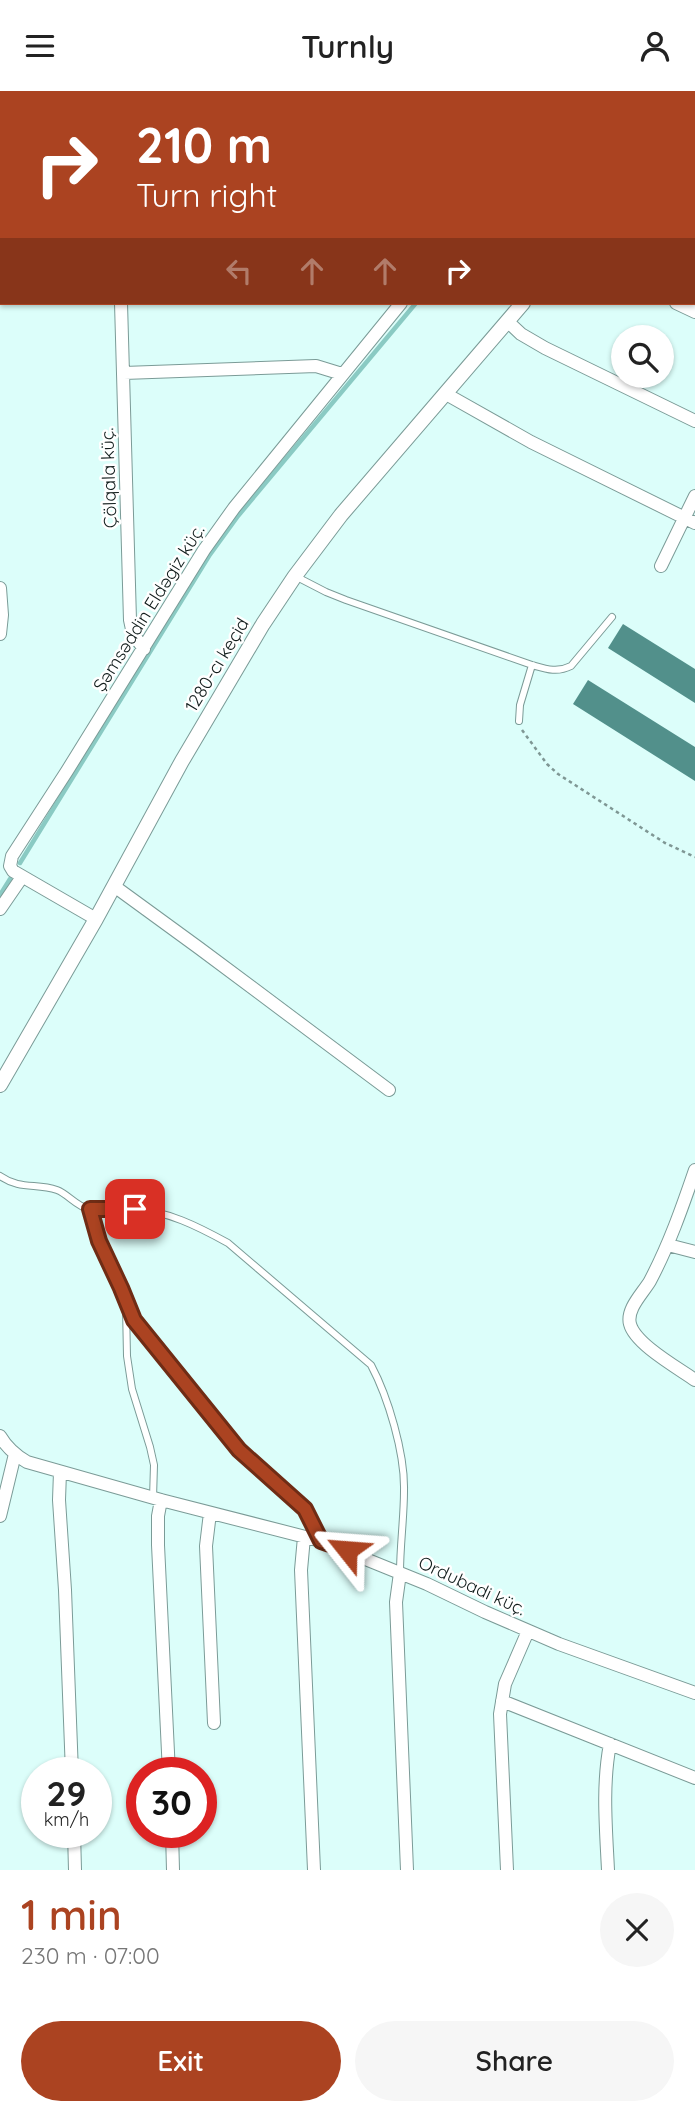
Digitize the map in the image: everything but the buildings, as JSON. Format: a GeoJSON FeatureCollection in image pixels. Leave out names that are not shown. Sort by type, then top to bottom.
{"type":"FeatureCollection","features":[{"type":"Feature","properties":{"kind":"street","name":"Çölqala küç."},"geometry":{"type":"LineString","coordinates":[[121,305],[130,620],[133,634],[144,649]]}},
{"type":"Feature","properties":{"kind":"street","name":"Şəmsəddin Eldəgiz küç."},"geometry":{"type":"LineString","coordinates":[[96,919],[5,869],[144,649],[181,583],[221,525],[399,305]]}},
{"type":"Feature","properties":{"kind":"street","name":"1280-cı keçid"},"geometry":{"type":"LineString","coordinates":[[0,1085],[189,750],[263,624],[295,576],[341,515],[521,305]]}},
{"type":"Feature","properties":{"kind":"street"},"geometry":{"type":"LineString","coordinates":[[507,321],[521,334],[545,348],[695,421]]}},
{"type":"Feature","properties":{"kind":"street"},"geometry":{"type":"LineString","coordinates":[[124,373],[316,366],[342,374]]}},
{"type":"Feature","properties":{"kind":"street"},"geometry":{"type":"LineString","coordinates":[[446,394],[531,442],[690,520]]}},
{"type":"Feature","properties":{"kind":"street"},"geometry":{"type":"LineString","coordinates":[[661,566],[690,520],[695,496]]}},
{"type":"Feature","properties":{"kind":"street"},"geometry":{"type":"LineString","coordinates":[[0,588],[0,634]]}},
{"type":"Feature","properties":{"kind":"street"},"geometry":{"type":"LineString","coordinates":[[0,909],[22,877]]}},
{"type":"Feature","properties":{"kind":"street"},"geometry":{"type":"LineString","coordinates":[[114,887],[199,947],[389,1090]]}},
{"type":"Feature","properties":{"kind":"street"},"geometry":{"type":"LineString","coordinates":[[695,1170],[668,1245],[630,1313],[630,1325],[648,1348],[695,1380]]}},
{"type":"Feature","properties":{"kind":"street"},"geometry":{"type":"LineString","coordinates":[[668,1245],[695,1252]]}},
{"type":"Feature","properties":{"kind":"street","name":"Ordubadi küç."},"geometry":{"type":"LineString","coordinates":[[0,1436],[5,1445],[27,1461],[157,1499],[321,1541],[400,1573],[528,1631],[695,1693]]}},
{"type":"Feature","properties":{"kind":"street"},"geometry":{"type":"LineString","coordinates":[[0,1516],[15,1454]]}},
{"type":"Feature","properties":{"kind":"street"},"geometry":{"type":"LineString","coordinates":[[60,1472],[59,1500],[71,1757]]}},
{"type":"Feature","properties":{"kind":"street"},"geometry":{"type":"LineString","coordinates":[[157,1499],[168,1757]]}},
{"type":"Feature","properties":{"kind":"street"},"geometry":{"type":"LineString","coordinates":[[210,1513],[206,1546],[214,1723]]}},
{"type":"Feature","properties":{"kind":"street"},"geometry":{"type":"LineString","coordinates":[[304,1537],[301,1570],[314,1870]]}},
{"type":"Feature","properties":{"kind":"street"},"geometry":{"type":"LineString","coordinates":[[400,1573],[396,1602],[407,1870]]}},
{"type":"Feature","properties":{"kind":"street"},"geometry":{"type":"LineString","coordinates":[[507,1870],[500,1714],[505,1684],[528,1631]]}},
{"type":"Feature","properties":{"kind":"street"},"geometry":{"type":"LineString","coordinates":[[502,1701],[695,1778]]}},
{"type":"Feature","properties":{"kind":"street"},"geometry":{"type":"LineString","coordinates":[[608,1870],[605,1800],[610,1744]]}},
{"type":"Feature","properties":{"kind":"street"},"geometry":{"type":"LineString","coordinates":[[74,1848],[75,1870]]}},
{"type":"Feature","properties":{"kind":"street"},"geometry":{"type":"LineString","coordinates":[[172,1848],[173,1870]]}},
{"type":"Feature","properties":{"kind":"lane"},"geometry":{"type":"LineString","coordinates":[[295,576],[346,600],[532,666],[562,670],[571,666],[612,617]]}},
{"type":"Feature","properties":{"kind":"lane"},"geometry":{"type":"LineString","coordinates":[[519,721],[520,705],[532,666]]}},
{"type":"Feature","properties":{"kind":"lane"},"geometry":{"type":"LineString","coordinates":[[0,1176],[10,1184],[59,1191],[82,1207],[135,1209],[172,1217],[204,1229],[228,1243],[371,1365],[385,1392],[402,1462],[405,1488],[400,1573]]}},
{"type":"Feature","properties":{"kind":"lane"},"geometry":{"type":"LineString","coordinates":[[90,1209],[99,1241],[134,1320],[239,1450],[305,1509],[321,1541]]}},
{"type":"Feature","properties":{"kind":"lane"},"geometry":{"type":"LineString","coordinates":[[126,1304],[127,1356],[132,1389],[150,1447],[157,1499]]}},
{"type":"Feature","properties":{"kind":"path"},"geometry":{"type":"LineString","coordinates":[[519,721],[524,735],[547,764],[558,773],[665,843],[695,857]]}},
{"type":"Feature","properties":{"kind":"waterway"},"geometry":{"type":"LineString","coordinates":[[20,863],[209,556],[238,516],[414,305]]}},
{"type":"Feature","properties":{"kind":"waterway"},"geometry":{"type":"LineString","coordinates":[[0,895],[10,879]]}},
{"type":"Feature","properties":{"kind":"route"},"geometry":{"type":"LineString","coordinates":[[135,1209],[90,1209],[99,1241],[134,1320],[239,1450],[305,1509],[321,1541],[347,1550]]}}]}
